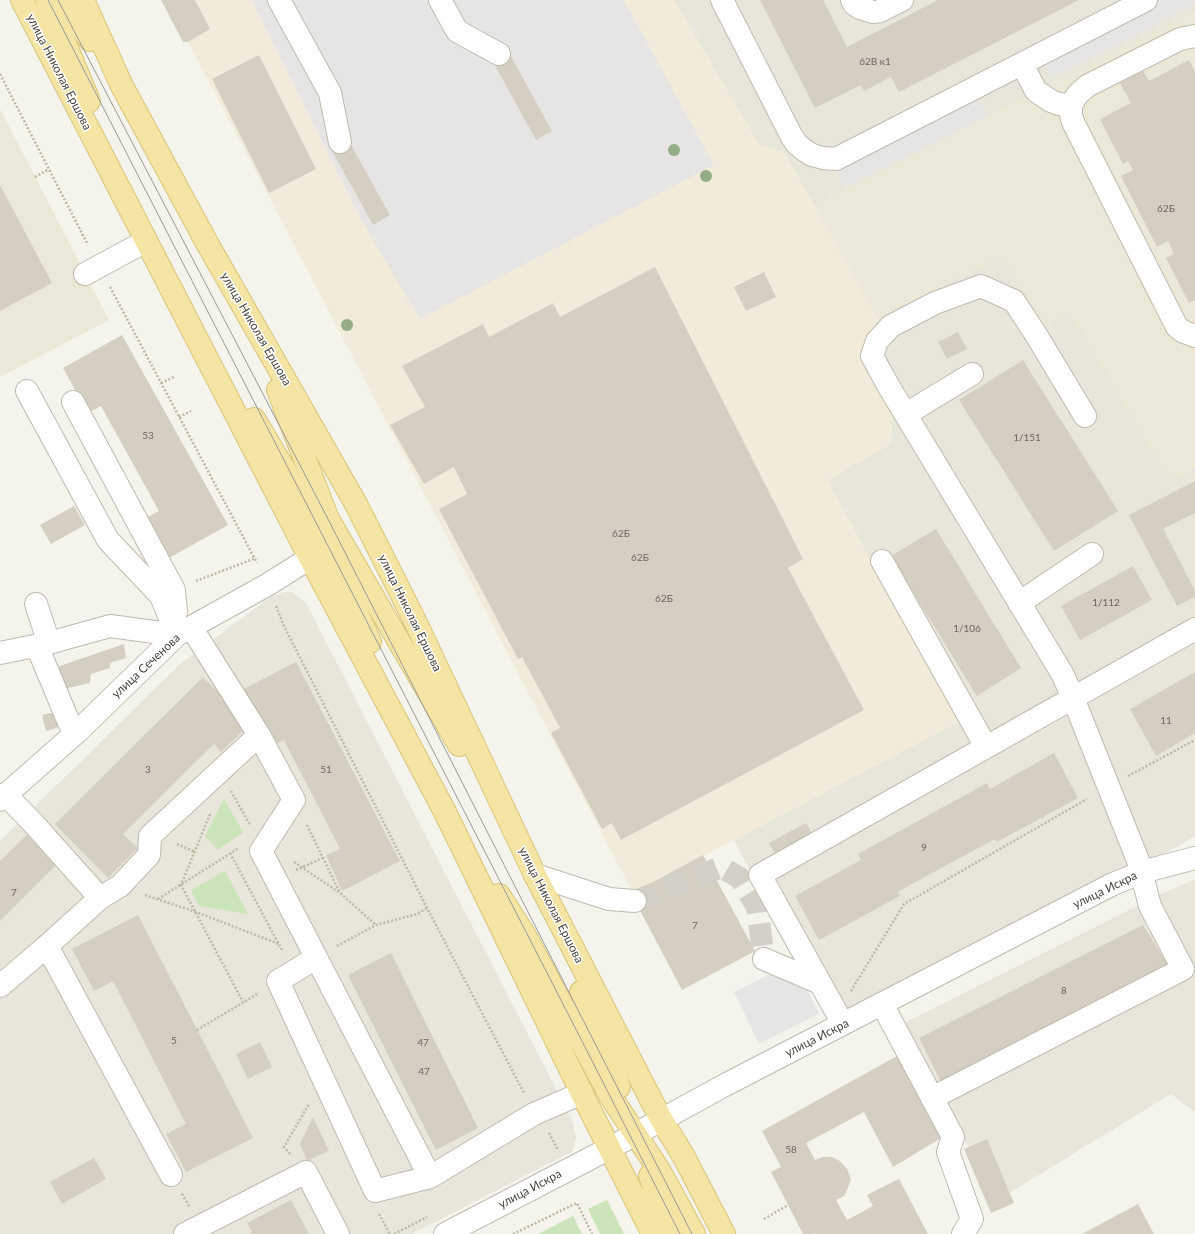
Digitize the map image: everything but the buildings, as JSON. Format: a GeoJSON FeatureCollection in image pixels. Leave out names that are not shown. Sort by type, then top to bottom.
{"type":"FeatureCollection","features":[{"type":"Feature","properties":{"kind":"main road","name":"улица Николая Ершова"},"geometry":{"type":"LineString","coordinates":[[22,0],[310,558],[445,812],[582,1093],[653,1234]]}},
{"type":"Feature","properties":{"kind":"main road"},"geometry":{"type":"LineString","coordinates":[[47,0],[149,246],[318,525],[445,812],[524,934],[611,1098],[659,1170],[694,1234]]}},
{"type":"Feature","properties":{"kind":"main road"},"geometry":{"type":"LineString","coordinates":[[62,0],[122,86]]}},
{"type":"Feature","properties":{"kind":"main road","name":"улица Николая Ершова"},"geometry":{"type":"LineString","coordinates":[[83,0],[122,86],[207,243],[356,504],[417,625],[535,875],[662,1119],[684,1157],[724,1234]]}},
{"type":"Feature","properties":{"kind":"main road"},"geometry":{"type":"LineString","coordinates":[[251,320],[328,519],[535,875],[618,1086],[670,1234]]}},
{"type":"Feature","properties":{"kind":"street"},"geometry":{"type":"LineString","coordinates":[[279,0],[330,93],[340,142]]}},
{"type":"Feature","properties":{"kind":"street"},"geometry":{"type":"LineString","coordinates":[[440,0],[457,31],[499,54]]}},
{"type":"Feature","properties":{"kind":"street"},"geometry":{"type":"LineString","coordinates":[[722,0],[792,137],[797,144],[812,155],[836,159],[1146,0]]}},
{"type":"Feature","properties":{"kind":"street"},"geometry":{"type":"LineString","coordinates":[[852,0],[854,4],[860,8],[873,12],[880,11],[902,0]]}},
{"type":"Feature","properties":{"kind":"street"},"geometry":{"type":"LineString","coordinates":[[1195,36],[1180,39],[1087,86],[1078,94],[1071,105],[1073,122],[1177,327],[1184,332],[1195,336]]}},
{"type":"Feature","properties":{"kind":"street"},"geometry":{"type":"LineString","coordinates":[[1022,64],[1036,91],[1051,101],[1059,104],[1071,105]]}},
{"type":"Feature","properties":{"kind":"street"},"geometry":{"type":"LineString","coordinates":[[92,270],[149,246]]}},
{"type":"Feature","properties":{"kind":"street"},"geometry":{"type":"LineString","coordinates":[[932,1098],[1183,969],[1150,906],[1142,872],[1063,675],[872,356],[877,341],[891,326],[935,303],[981,286],[1014,301],[1085,416]]}},
{"type":"Feature","properties":{"kind":"street"},"geometry":{"type":"LineString","coordinates":[[906,414],[972,374]]}},
{"type":"Feature","properties":{"kind":"street"},"geometry":{"type":"LineString","coordinates":[[27,391],[108,540],[161,596],[184,631],[259,735],[294,800],[260,836],[261,851],[430,1178]]}},
{"type":"Feature","properties":{"kind":"street"},"geometry":{"type":"LineString","coordinates":[[73,402],[174,590],[184,631]]}},
{"type":"Feature","properties":{"kind":"street"},"geometry":{"type":"LineString","coordinates":[[1019,603],[1092,554]]}},
{"type":"Feature","properties":{"kind":"street","name":"улица Сеченова"},"geometry":{"type":"LineString","coordinates":[[3,797],[77,732],[184,631],[267,585],[310,558]]}},
{"type":"Feature","properties":{"kind":"street"},"geometry":{"type":"LineString","coordinates":[[882,561],[986,747]]}},
{"type":"Feature","properties":{"kind":"street"},"geometry":{"type":"LineString","coordinates":[[36,604],[43,644],[70,725],[77,732]]}},
{"type":"Feature","properties":{"kind":"street"},"geometry":{"type":"LineString","coordinates":[[0,653],[43,644],[110,626],[184,631]]}},
{"type":"Feature","properties":{"kind":"street"},"geometry":{"type":"LineString","coordinates":[[843,1024],[760,875],[1195,629]]}},
{"type":"Feature","properties":{"kind":"street"},"geometry":{"type":"LineString","coordinates":[[0,986],[100,898],[120,886],[149,855],[150,836],[259,735]]}},
{"type":"Feature","properties":{"kind":"street"},"geometry":{"type":"LineString","coordinates":[[3,797],[33,823],[100,898]]}},
{"type":"Feature","properties":{"kind":"street","name":"улица Искра"},"geometry":{"type":"LineString","coordinates":[[445,1234],[843,1024],[1111,885],[1142,872],[1195,858]]}},
{"type":"Feature","properties":{"kind":"street"},"geometry":{"type":"LineString","coordinates":[[535,875],[609,899],[635,902]]}},
{"type":"Feature","properties":{"kind":"street"},"geometry":{"type":"LineString","coordinates":[[47,946],[171,1175]]}},
{"type":"Feature","properties":{"kind":"street"},"geometry":{"type":"LineString","coordinates":[[316,958],[286,976],[327,1087],[375,1191],[430,1178],[534,1114],[582,1093]]}},
{"type":"Feature","properties":{"kind":"street"},"geometry":{"type":"LineString","coordinates":[[764,960],[820,983]]}},
{"type":"Feature","properties":{"kind":"street"},"geometry":{"type":"LineString","coordinates":[[882,1004],[953,1138],[948,1152],[972,1219],[963,1234]]}},
{"type":"Feature","properties":{"kind":"street"},"geometry":{"type":"LineString","coordinates":[[185,1234],[306,1172],[338,1234]]}},
{"type":"Feature","properties":{"kind":"path"},"geometry":{"type":"LineString","coordinates":[[0,74],[49,169],[92,270],[161,383],[256,558],[284,626],[427,908],[534,1114],[547,1128],[558,1150]]}},
{"type":"Feature","properties":{"kind":"path"},"geometry":{"type":"LineString","coordinates":[[35,177],[49,169]]}},
{"type":"Feature","properties":{"kind":"path"},"geometry":{"type":"LineString","coordinates":[[161,383],[174,377]]}},
{"type":"Feature","properties":{"kind":"path"},"geometry":{"type":"LineString","coordinates":[[179,417],[191,411]]}},
{"type":"Feature","properties":{"kind":"path"},"geometry":{"type":"LineString","coordinates":[[847,997],[904,904],[1108,786],[1195,740]]}},
{"type":"Feature","properties":{"kind":"path"},"geometry":{"type":"LineString","coordinates":[[220,771],[260,836],[340,893],[376,925]]}},
{"type":"Feature","properties":{"kind":"path"},"geometry":{"type":"LineString","coordinates":[[294,800],[340,893]]}},
{"type":"Feature","properties":{"kind":"path"},"geometry":{"type":"LineString","coordinates":[[181,885],[213,808]]}},
{"type":"Feature","properties":{"kind":"path"},"geometry":{"type":"LineString","coordinates":[[158,899],[244,845]]}},
{"type":"Feature","properties":{"kind":"path"},"geometry":{"type":"LineString","coordinates":[[197,1030],[286,976],[279,944],[230,853]]}},
{"type":"Feature","properties":{"kind":"path"},"geometry":{"type":"LineString","coordinates":[[276,880],[323,858]]}},
{"type":"Feature","properties":{"kind":"path"},"geometry":{"type":"LineString","coordinates":[[181,885],[243,1002]]}},
{"type":"Feature","properties":{"kind":"path"},"geometry":{"type":"LineString","coordinates":[[120,886],[196,912],[279,944]]}},
{"type":"Feature","properties":{"kind":"path"},"geometry":{"type":"LineString","coordinates":[[316,958],[376,925],[418,914],[427,908]]}},
{"type":"Feature","properties":{"kind":"path"},"geometry":{"type":"LineString","coordinates":[[306,1172],[284,1147],[319,1087],[327,1087]]}},
{"type":"Feature","properties":{"kind":"path"},"geometry":{"type":"LineString","coordinates":[[513,1234],[577,1203],[592,1234]]}},
{"type":"Feature","properties":{"kind":"path"},"geometry":{"type":"LineString","coordinates":[[764,1219],[788,1205]]}},
{"type":"Feature","properties":{"kind":"shaded area"},"geometry":{"type":"Polygon","coordinates":[[[195,0],[674,0],[759,145],[784,152],[878,319],[859,352],[892,410],[891,444],[827,480],[958,722],[633,893],[188,42],[210,28],[195,0]]]}},
{"type":"Feature","properties":{"kind":"shaded area"},"geometry":{"type":"Polygon","coordinates":[[[251,0],[624,0],[714,165],[420,319],[361,220],[251,0]]]}},
{"type":"Feature","properties":{"kind":"shaded area"},"geometry":{"type":"Polygon","coordinates":[[[674,0],[1195,0],[1195,836],[1159,857],[829,1022],[734,840],[958,722],[827,480],[891,444],[892,410],[859,352],[878,319],[784,152],[759,145],[674,0]]]}},
{"type":"Feature","properties":{"kind":"shaded area"},"geometry":{"type":"Polygon","coordinates":[[[1159,0],[1194,0],[1195,4],[1051,78],[1042,60],[1159,0]]]}},
{"type":"Feature","properties":{"kind":"shaded area"},"geometry":{"type":"Polygon","coordinates":[[[1195,10],[1195,468],[1170,481],[1069,313],[1044,326],[1002,256],[878,319],[814,205],[1195,10]]]}},
{"type":"Feature","properties":{"kind":"shaded area"},"geometry":{"type":"Polygon","coordinates":[[[979,98],[988,116],[845,189],[836,171],[979,98]]]}},
{"type":"Feature","properties":{"kind":"shaded area"},"geometry":{"type":"Polygon","coordinates":[[[0,109],[109,320],[0,377],[0,109]]]}},
{"type":"Feature","properties":{"kind":"shaded area"},"geometry":{"type":"Polygon","coordinates":[[[284,592],[293,592],[306,603],[572,1120],[576,1137],[573,1151],[412,1234],[0,1234],[0,841],[180,664],[272,596],[284,592]]]}},
{"type":"Feature","properties":{"kind":"shaded area"},"geometry":{"type":"Polygon","coordinates":[[[1195,880],[1195,1112],[1171,1094],[1006,1195],[966,1143],[904,1023],[1163,893],[1195,880]]]}},
{"type":"Feature","properties":{"kind":"shaded area"},"geometry":{"type":"Polygon","coordinates":[[[780,969],[801,977],[819,1014],[759,1044],[734,992],[780,969]]]}},
{"type":"Feature","properties":{"kind":"green space"},"geometry":{"type":"Polygon","coordinates":[[[224,799],[243,832],[218,850],[205,836],[224,799]]]}},
{"type":"Feature","properties":{"kind":"green space"},"geometry":{"type":"Polygon","coordinates":[[[225,871],[248,914],[199,906],[191,890],[225,871]]]}},
{"type":"Feature","properties":{"kind":"green space"},"geometry":{"type":"Polygon","coordinates":[[[607,1200],[624,1234],[600,1234],[588,1209],[607,1200]]]}},
{"type":"Feature","properties":{"kind":"green space"},"geometry":{"type":"Polygon","coordinates":[[[573,1216],[582,1234],[538,1234],[573,1216]]]}},
{"type":"Feature","properties":{"kind":"tunnel"},"geometry":{"type":"LineString","coordinates":[[635,901],[721,867],[740,878],[757,907],[764,959]]}},
{"type":"Feature","properties":{"kind":"tram line"},"geometry":{"type":"LineString","coordinates":[[48,0],[680,1234]]}},
{"type":"Feature","properties":{"kind":"tram line"},"geometry":{"type":"LineString","coordinates":[[58,0],[328,519],[692,1234]]}}]}
